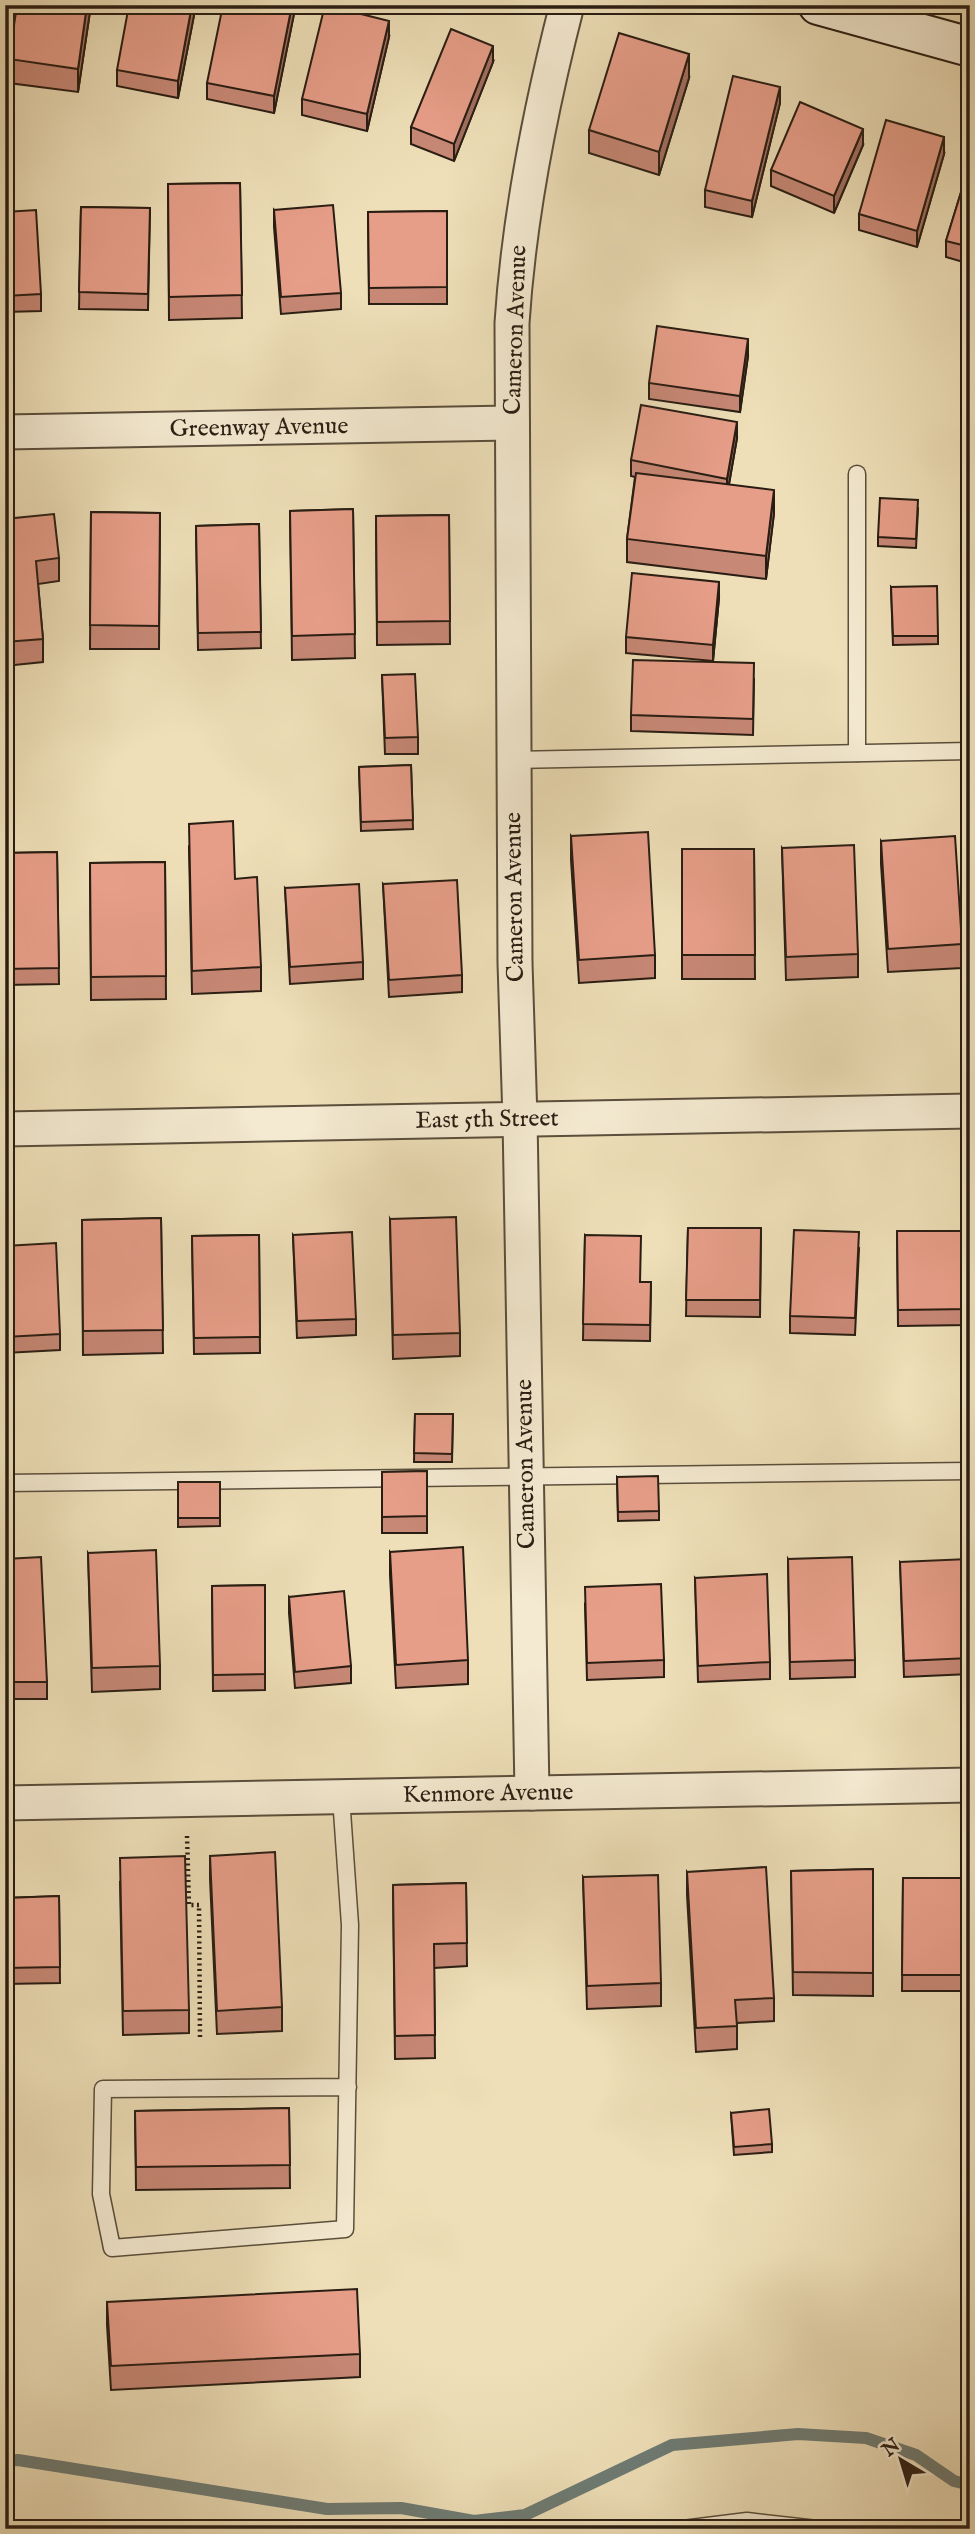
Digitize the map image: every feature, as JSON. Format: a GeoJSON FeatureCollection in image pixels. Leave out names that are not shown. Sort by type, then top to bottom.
{"type":"FeatureCollection","features":[{"type":"Feature","properties":{"kind":"main road"},"geometry":{"type":"LineString","coordinates":[[818,5],[970,47]]}},
{"type":"Feature","properties":{"kind":"street","name":"Cameron Avenue"},"geometry":{"type":"LineString","coordinates":[[532,1794],[520,1119],[514,962],[512,323],[515,270],[537,136],[567,5]]}},
{"type":"Feature","properties":{"kind":"street","name":"Greenway Avenue"},"geometry":{"type":"LineString","coordinates":[[5,432],[512,423]]}},
{"type":"Feature","properties":{"kind":"street","name":"East 5th Street"},"geometry":{"type":"LineString","coordinates":[[5,1129],[970,1111]]}},
{"type":"Feature","properties":{"kind":"street","name":"Kenmore Avenue"},"geometry":{"type":"LineString","coordinates":[[5,1803],[970,1785]]}},
{"type":"Feature","properties":{"kind":"lane"},"geometry":{"type":"LineString","coordinates":[[857,474],[858,753]]}},
{"type":"Feature","properties":{"kind":"lane"},"geometry":{"type":"LineString","coordinates":[[513,760],[970,751]]}},
{"type":"Feature","properties":{"kind":"lane"},"geometry":{"type":"LineString","coordinates":[[5,1483],[970,1471]]}},
{"type":"Feature","properties":{"kind":"lane"},"geometry":{"type":"LineString","coordinates":[[341,1797],[351,1925],[348,2087],[345,2229],[112,2248],[101,2194],[103,2089],[348,2087]]}},
{"type":"Feature","properties":{"kind":"lane"},"geometry":{"type":"LineString","coordinates":[[683,2529],[747,2521],[817,2529]]}},
{"type":"Feature","properties":{"kind":"path"},"geometry":{"type":"LineString","coordinates":[[187,1829],[189,1905],[199,1905],[200,2039]]}},
{"type":"Feature","properties":{"kind":"building"},"geometry":{"type":"Polygon","coordinates":[[[17,5],[87,5],[78,69],[9,59],[17,5]]]}},
{"type":"Feature","properties":{"kind":"building"},"geometry":{"type":"Polygon","coordinates":[[[129,5],[192,5],[178,81],[117,70],[129,5]]]}},
{"type":"Feature","properties":{"kind":"building"},"geometry":{"type":"Polygon","coordinates":[[[223,5],[292,5],[274,96],[207,83],[223,5]]]}},
{"type":"Feature","properties":{"kind":"building"},"geometry":{"type":"Polygon","coordinates":[[[325,5],[389,21],[367,114],[302,99],[325,5]]]}},
{"type":"Feature","properties":{"kind":"building"},"geometry":{"type":"Polygon","coordinates":[[[451,29],[493,46],[454,144],[411,127],[451,29]]]}},
{"type":"Feature","properties":{"kind":"building"},"geometry":{"type":"Polygon","coordinates":[[[619,33],[689,54],[659,152],[589,130],[619,33]]]}},
{"type":"Feature","properties":{"kind":"building"},"geometry":{"type":"Polygon","coordinates":[[[733,76],[780,87],[752,201],[705,190],[733,76]]]}},
{"type":"Feature","properties":{"kind":"building"},"geometry":{"type":"Polygon","coordinates":[[[800,102],[863,129],[834,196],[771,170],[800,102]]]}},
{"type":"Feature","properties":{"kind":"building"},"geometry":{"type":"Polygon","coordinates":[[[886,120],[944,137],[917,231],[859,214],[886,120]]]}},
{"type":"Feature","properties":{"kind":"building"},"geometry":{"type":"Polygon","coordinates":[[[970,163],[970,247],[946,241],[970,163]]]}},
{"type":"Feature","properties":{"kind":"building"},"geometry":{"type":"Polygon","coordinates":[[[240,183],[242,295],[169,297],[168,184],[240,183]]]}},
{"type":"Feature","properties":{"kind":"building"},"geometry":{"type":"Polygon","coordinates":[[[333,205],[341,293],[281,297],[274,210],[333,205]]]}},
{"type":"Feature","properties":{"kind":"building"},"geometry":{"type":"Polygon","coordinates":[[[81,207],[150,208],[148,294],[79,292],[81,207]]]}},
{"type":"Feature","properties":{"kind":"building"},"geometry":{"type":"Polygon","coordinates":[[[36,210],[41,294],[5,296],[5,212],[36,210]]]}},
{"type":"Feature","properties":{"kind":"building"},"geometry":{"type":"Polygon","coordinates":[[[447,211],[447,287],[369,288],[368,212],[447,211]]]}},
{"type":"Feature","properties":{"kind":"building"},"geometry":{"type":"Polygon","coordinates":[[[657,326],[748,339],[740,396],[649,383],[657,326]]]}},
{"type":"Feature","properties":{"kind":"building"},"geometry":{"type":"Polygon","coordinates":[[[641,405],[737,422],[727,479],[631,460],[641,405]]]}},
{"type":"Feature","properties":{"kind":"building"},"geometry":{"type":"Polygon","coordinates":[[[636,473],[774,490],[766,556],[627,539],[636,473]]]}},
{"type":"Feature","properties":{"kind":"building"},"geometry":{"type":"Polygon","coordinates":[[[880,498],[918,500],[916,539],[878,537],[880,498]]]}},
{"type":"Feature","properties":{"kind":"building"},"geometry":{"type":"Polygon","coordinates":[[[353,509],[355,634],[292,636],[290,511],[353,509]]]}},
{"type":"Feature","properties":{"kind":"building"},"geometry":{"type":"Polygon","coordinates":[[[91,512],[160,513],[159,626],[90,625],[91,512]]]}},
{"type":"Feature","properties":{"kind":"building"},"geometry":{"type":"Polygon","coordinates":[[[54,514],[59,558],[36,561],[43,639],[5,642],[5,519],[54,514]]]}},
{"type":"Feature","properties":{"kind":"building"},"geometry":{"type":"Polygon","coordinates":[[[449,515],[450,621],[377,622],[376,516],[449,515]]]}},
{"type":"Feature","properties":{"kind":"building"},"geometry":{"type":"Polygon","coordinates":[[[259,524],[261,632],[198,633],[196,526],[259,524]]]}},
{"type":"Feature","properties":{"kind":"building"},"geometry":{"type":"Polygon","coordinates":[[[632,573],[719,582],[713,645],[626,637],[632,573]]]}},
{"type":"Feature","properties":{"kind":"building"},"geometry":{"type":"Polygon","coordinates":[[[937,586],[938,636],[893,636],[891,587],[937,586]]]}},
{"type":"Feature","properties":{"kind":"building"},"geometry":{"type":"Polygon","coordinates":[[[633,660],[754,663],[753,719],[631,715],[633,660]]]}},
{"type":"Feature","properties":{"kind":"building"},"geometry":{"type":"Polygon","coordinates":[[[415,674],[418,737],[385,738],[382,675],[415,674]]]}},
{"type":"Feature","properties":{"kind":"building"},"geometry":{"type":"Polygon","coordinates":[[[411,765],[413,820],[361,822],[359,767],[411,765]]]}},
{"type":"Feature","properties":{"kind":"building"},"geometry":{"type":"Polygon","coordinates":[[[233,821],[235,879],[257,877],[261,967],[192,971],[189,824],[233,821]]]}},
{"type":"Feature","properties":{"kind":"building"},"geometry":{"type":"Polygon","coordinates":[[[648,832],[655,955],[579,960],[571,836],[648,832]]]}},
{"type":"Feature","properties":{"kind":"building"},"geometry":{"type":"Polygon","coordinates":[[[955,836],[962,944],[888,949],[881,841],[955,836]]]}},
{"type":"Feature","properties":{"kind":"building"},"geometry":{"type":"Polygon","coordinates":[[[854,845],[858,954],[786,957],[782,848],[854,845]]]}},
{"type":"Feature","properties":{"kind":"building"},"geometry":{"type":"Polygon","coordinates":[[[682,849],[754,849],[755,955],[682,955],[682,849]]]}},
{"type":"Feature","properties":{"kind":"building"},"geometry":{"type":"Polygon","coordinates":[[[57,852],[59,968],[5,969],[5,853],[57,852]]]}},
{"type":"Feature","properties":{"kind":"building"},"geometry":{"type":"Polygon","coordinates":[[[165,862],[166,976],[91,977],[90,863],[165,862]]]}},
{"type":"Feature","properties":{"kind":"building"},"geometry":{"type":"Polygon","coordinates":[[[457,880],[462,975],[389,980],[383,884],[457,880]]]}},
{"type":"Feature","properties":{"kind":"building"},"geometry":{"type":"Polygon","coordinates":[[[359,884],[363,962],[290,967],[285,888],[359,884]]]}},
{"type":"Feature","properties":{"kind":"building"},"geometry":{"type":"Polygon","coordinates":[[[456,1217],[460,1333],[393,1335],[390,1219],[456,1217]]]}},
{"type":"Feature","properties":{"kind":"building"},"geometry":{"type":"Polygon","coordinates":[[[161,1218],[163,1330],[83,1331],[82,1220],[161,1218]]]}},
{"type":"Feature","properties":{"kind":"building"},"geometry":{"type":"Polygon","coordinates":[[[688,1228],[761,1228],[760,1300],[686,1300],[688,1228]]]}},
{"type":"Feature","properties":{"kind":"building"},"geometry":{"type":"Polygon","coordinates":[[[794,1230],[859,1232],[855,1318],[790,1316],[794,1230]]]}},
{"type":"Feature","properties":{"kind":"building"},"geometry":{"type":"Polygon","coordinates":[[[897,1231],[970,1231],[970,1309],[898,1310],[897,1231]]]}},
{"type":"Feature","properties":{"kind":"building"},"geometry":{"type":"Polygon","coordinates":[[[352,1232],[356,1319],[297,1321],[293,1235],[352,1232]]]}},
{"type":"Feature","properties":{"kind":"building"},"geometry":{"type":"Polygon","coordinates":[[[259,1235],[260,1337],[194,1338],[192,1236],[259,1235]]]}},
{"type":"Feature","properties":{"kind":"building"},"geometry":{"type":"Polygon","coordinates":[[[585,1235],[641,1236],[640,1282],[651,1282],[650,1325],[583,1324],[585,1235]]]}},
{"type":"Feature","properties":{"kind":"building"},"geometry":{"type":"Polygon","coordinates":[[[56,1243],[60,1334],[5,1337],[5,1246],[56,1243]]]}},
{"type":"Feature","properties":{"kind":"building"},"geometry":{"type":"Polygon","coordinates":[[[415,1414],[453,1414],[452,1454],[414,1453],[415,1414]]]}},
{"type":"Feature","properties":{"kind":"building"},"geometry":{"type":"Polygon","coordinates":[[[427,1471],[427,1516],[382,1517],[382,1472],[427,1471]]]}},
{"type":"Feature","properties":{"kind":"building"},"geometry":{"type":"Polygon","coordinates":[[[658,1476],[659,1511],[618,1512],[617,1477],[658,1476]]]}},
{"type":"Feature","properties":{"kind":"building"},"geometry":{"type":"Polygon","coordinates":[[[178,1482],[220,1482],[220,1518],[178,1518],[178,1482]]]}},
{"type":"Feature","properties":{"kind":"building"},"geometry":{"type":"Polygon","coordinates":[[[463,1547],[468,1660],[396,1665],[390,1552],[463,1547]]]}},
{"type":"Feature","properties":{"kind":"building"},"geometry":{"type":"Polygon","coordinates":[[[156,1550],[160,1666],[92,1668],[88,1553],[156,1550]]]}},
{"type":"Feature","properties":{"kind":"building"},"geometry":{"type":"Polygon","coordinates":[[[41,1557],[47,1682],[5,1682],[5,1559],[41,1557]]]}},
{"type":"Feature","properties":{"kind":"building"},"geometry":{"type":"Polygon","coordinates":[[[852,1557],[855,1660],[790,1662],[788,1559],[852,1557]]]}},
{"type":"Feature","properties":{"kind":"building"},"geometry":{"type":"Polygon","coordinates":[[[968,1559],[970,1658],[904,1661],[900,1562],[968,1559]]]}},
{"type":"Feature","properties":{"kind":"building"},"geometry":{"type":"Polygon","coordinates":[[[767,1574],[770,1662],[698,1666],[695,1578],[767,1574]]]}},
{"type":"Feature","properties":{"kind":"building"},"geometry":{"type":"Polygon","coordinates":[[[661,1584],[664,1660],[587,1663],[585,1587],[661,1584]]]}},
{"type":"Feature","properties":{"kind":"building"},"geometry":{"type":"Polygon","coordinates":[[[265,1585],[265,1674],[213,1675],[212,1586],[265,1585]]]}},
{"type":"Feature","properties":{"kind":"building"},"geometry":{"type":"Polygon","coordinates":[[[344,1591],[351,1666],[295,1672],[289,1597],[344,1591]]]}},
{"type":"Feature","properties":{"kind":"building"},"geometry":{"type":"Polygon","coordinates":[[[275,1852],[282,2007],[217,2011],[210,1856],[275,1852]]]}},
{"type":"Feature","properties":{"kind":"building"},"geometry":{"type":"Polygon","coordinates":[[[185,1856],[189,2010],[123,2011],[120,1858],[185,1856]]]}},
{"type":"Feature","properties":{"kind":"building"},"geometry":{"type":"Polygon","coordinates":[[[766,1867],[774,1998],[735,2000],[737,2026],[696,2028],[687,1872],[766,1867]]]}},
{"type":"Feature","properties":{"kind":"building"},"geometry":{"type":"Polygon","coordinates":[[[873,1869],[873,1973],[793,1972],[791,1871],[873,1869]]]}},
{"type":"Feature","properties":{"kind":"building"},"geometry":{"type":"Polygon","coordinates":[[[658,1875],[661,1983],[587,1986],[583,1877],[658,1875]]]}},
{"type":"Feature","properties":{"kind":"building"},"geometry":{"type":"Polygon","coordinates":[[[903,1878],[970,1878],[969,1975],[902,1975],[903,1878]]]}},
{"type":"Feature","properties":{"kind":"building"},"geometry":{"type":"Polygon","coordinates":[[[466,1883],[467,1943],[434,1944],[435,2035],[395,2036],[393,1885],[466,1883]]]}},
{"type":"Feature","properties":{"kind":"building"},"geometry":{"type":"Polygon","coordinates":[[[59,1896],[60,1967],[5,1968],[5,1898],[59,1896]]]}},
{"type":"Feature","properties":{"kind":"building"},"geometry":{"type":"Polygon","coordinates":[[[289,2108],[290,2165],[136,2167],[135,2111],[289,2108]]]}},
{"type":"Feature","properties":{"kind":"building"},"geometry":{"type":"Polygon","coordinates":[[[769,2109],[772,2144],[734,2147],[731,2113],[769,2109]]]}},
{"type":"Feature","properties":{"kind":"building"},"geometry":{"type":"Polygon","coordinates":[[[357,2289],[360,2354],[111,2366],[107,2302],[357,2289]]]}},
{"type":"Feature","properties":{"kind":"waterway"},"geometry":{"type":"LineString","coordinates":[[5,2461],[18,2460],[327,2509],[401,2508],[474,2521],[525,2515],[672,2445],[798,2434],[866,2438],[916,2455],[954,2481],[970,2485]]}}]}
